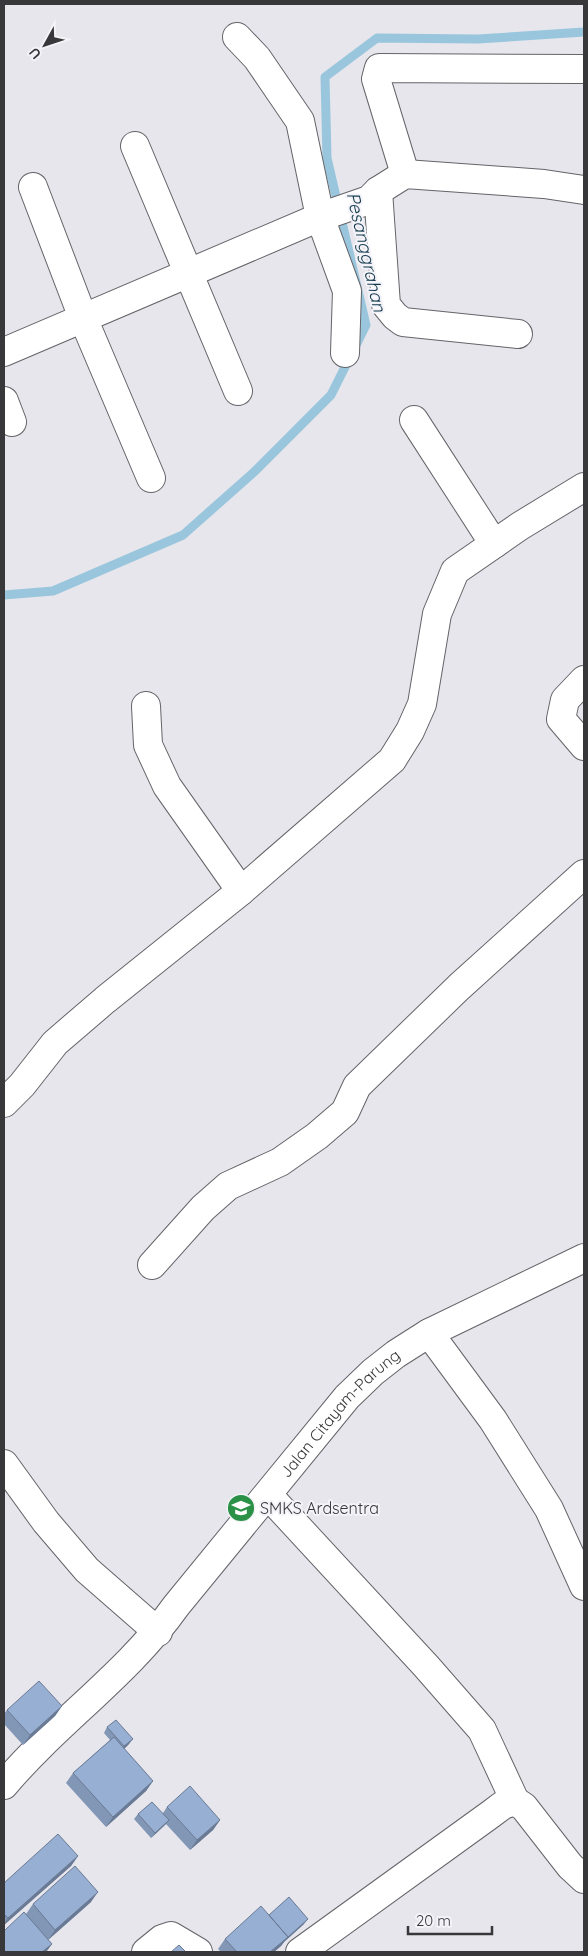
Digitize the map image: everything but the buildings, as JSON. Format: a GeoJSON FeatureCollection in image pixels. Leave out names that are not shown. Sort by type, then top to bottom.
{"type":"FeatureCollection","features":[{"type":"Feature","properties":{"kind":"street"},"geometry":{"type":"LineString","coordinates":[[237,37],[257,58],[300,121],[329,214],[346,291],[345,353]]}},
{"type":"Feature","properties":{"kind":"street"},"geometry":{"type":"LineString","coordinates":[[404,174],[376,79],[379,68],[584,70]]}},
{"type":"Feature","properties":{"kind":"street"},"geometry":{"type":"LineString","coordinates":[[135,146],[238,391]]}},
{"type":"Feature","properties":{"kind":"street"},"geometry":{"type":"LineString","coordinates":[[4,352],[373,195],[404,174],[544,184],[584,190]]}},
{"type":"Feature","properties":{"kind":"street"},"geometry":{"type":"LineString","coordinates":[[33,187],[83,318],[151,478]]}},
{"type":"Feature","properties":{"kind":"street"},"geometry":{"type":"LineString","coordinates":[[373,195],[386,305],[395,316],[403,322],[518,334]]}},
{"type":"Feature","properties":{"kind":"street"},"geometry":{"type":"LineString","coordinates":[[414,420],[494,544]]}},
{"type":"Feature","properties":{"kind":"street"},"geometry":{"type":"LineString","coordinates":[[4,1103],[22,1085],[55,1043],[105,1000],[241,891],[392,760],[410,731],[422,704],[437,614],[455,571],[520,526],[584,487]]}},
{"type":"Feature","properties":{"kind":"street"},"geometry":{"type":"LineString","coordinates":[[584,680],[565,700],[561,719],[584,746]]}},
{"type":"Feature","properties":{"kind":"street"},"geometry":{"type":"LineString","coordinates":[[146,706],[148,745],[168,786],[241,891]]}},
{"type":"Feature","properties":{"kind":"street"},"geometry":{"type":"LineString","coordinates":[[152,1265],[203,1208],[228,1186],[280,1162],[317,1136],[345,1112],[357,1086],[459,987],[584,874]]}},
{"type":"Feature","properties":{"kind":"street","name":"Jalan Citayam-Parung"},"geometry":{"type":"LineString","coordinates":[[4,1785],[46,1740],[158,1632],[176,1606],[347,1397],[373,1372],[396,1354],[429,1333],[584,1258]]}},
{"type":"Feature","properties":{"kind":"street"},"geometry":{"type":"LineString","coordinates":[[429,1333],[493,1420],[549,1509],[584,1586]]}},
{"type":"Feature","properties":{"kind":"street"},"geometry":{"type":"LineString","coordinates":[[4,1464],[46,1522],[86,1570],[158,1632]]}},
{"type":"Feature","properties":{"kind":"street"},"geometry":{"type":"LineString","coordinates":[[268,1495],[426,1666],[482,1730],[515,1801],[524,1807],[570,1866],[584,1879]]}},
{"type":"Feature","properties":{"kind":"street"},"geometry":{"type":"LineString","coordinates":[[300,1952],[497,1810],[515,1801]]}},
{"type":"Feature","properties":{"kind":"street"},"geometry":{"type":"LineString","coordinates":[[146,1952],[162,1939],[171,1936],[198,1952]]}},
{"type":"Feature","properties":{"kind":"waterway","name":"Pesanggrahan"},"geometry":{"type":"LineString","coordinates":[[4,595],[53,591],[183,535],[254,472],[331,395],[366,325],[327,158],[325,77],[377,38],[478,39],[584,32]]}},
{"type":"Feature","properties":{"kind":"place","name":"SMKS Ardsentra"},"geometry":{"type":"Point","coordinates":[241,1508]}}]}
